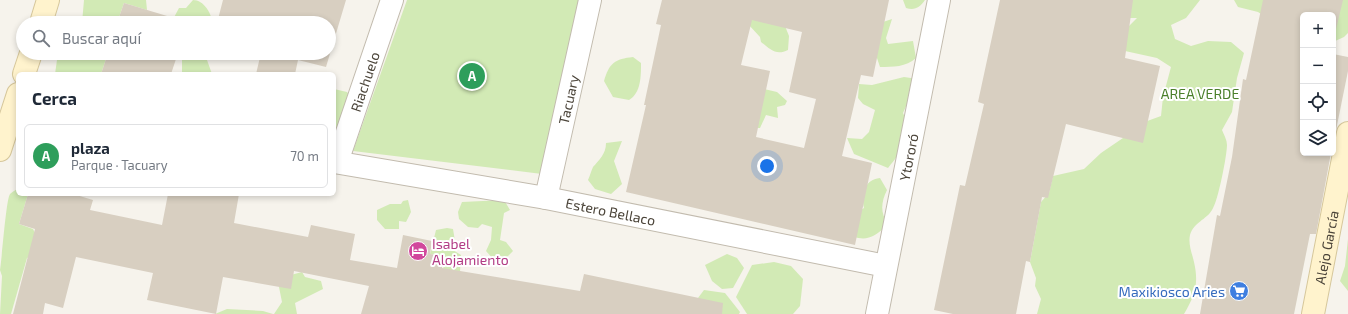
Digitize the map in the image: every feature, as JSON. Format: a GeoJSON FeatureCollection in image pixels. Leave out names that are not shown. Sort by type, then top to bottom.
{"type":"FeatureCollection","features":[{"type":"Feature","properties":{"kind":"street"},"geometry":{"type":"LineString","coordinates":[[43,16],[48,0]]}},
{"type":"Feature","properties":{"kind":"street","name":"Riachuelo"},"geometry":{"type":"LineString","coordinates":[[336,162],[392,0]]}},
{"type":"Feature","properties":{"kind":"street","name":"Tacuary"},"geometry":{"type":"LineString","coordinates":[[546,198],[590,0]]}},
{"type":"Feature","properties":{"kind":"street","name":"Ytororó"},"geometry":{"type":"LineString","coordinates":[[877,314],[939,0]]}},
{"type":"Feature","properties":{"kind":"street"},"geometry":{"type":"LineString","coordinates":[[25,72],[29,60]]}},
{"type":"Feature","properties":{"kind":"street"},"geometry":{"type":"LineString","coordinates":[[0,150],[16,101]]}},
{"type":"Feature","properties":{"kind":"street","name":"Alejo García"},"geometry":{"type":"LineString","coordinates":[[1313,314],[1348,133]]}},
{"type":"Feature","properties":{"kind":"street","name":"Estero Bellaco"},"geometry":{"type":"LineString","coordinates":[[336,162],[546,198],[886,266]]}},
{"type":"Feature","properties":{"kind":"green space"},"geometry":{"type":"Polygon","coordinates":[[[84,0],[146,0],[147,10],[124,3],[119,16],[83,16],[84,0]]]}},
{"type":"Feature","properties":{"kind":"green space"},"geometry":{"type":"Polygon","coordinates":[[[193,0],[197,1],[204,5],[211,16],[175,16],[179,8],[186,8],[193,0]]]}},
{"type":"Feature","properties":{"kind":"green space"},"geometry":{"type":"Polygon","coordinates":[[[407,0],[582,0],[542,174],[353,151],[407,0]]]}},
{"type":"Feature","properties":{"kind":"green space"},"geometry":{"type":"Polygon","coordinates":[[[733,0],[785,26],[789,36],[788,50],[784,52],[773,51],[761,42],[760,37],[748,24],[733,0]]]}},
{"type":"Feature","properties":{"kind":"green space"},"geometry":{"type":"Polygon","coordinates":[[[903,0],[925,0],[915,9],[912,9],[906,8],[903,0]]]}},
{"type":"Feature","properties":{"kind":"green space","name":"AREA VERDE"},"geometry":{"type":"Polygon","coordinates":[[[1080,0],[1200,0],[1186,18],[1171,25],[1175,39],[1191,46],[1208,41],[1231,42],[1244,53],[1237,78],[1232,112],[1222,130],[1227,145],[1227,150],[1217,198],[1212,210],[1194,227],[1190,235],[1190,245],[1194,262],[1196,283],[1191,301],[1184,314],[1037,314],[1041,299],[1035,286],[1036,278],[1030,262],[1041,202],[1049,193],[1053,176],[1084,169],[1101,153],[1123,138],[1128,128],[1161,116],[1163,97],[1171,67],[1157,58],[1125,51],[1124,31],[1137,18],[1126,18],[1080,0]]]}},
{"type":"Feature","properties":{"kind":"green space"},"geometry":{"type":"Polygon","coordinates":[[[1234,0],[1269,0],[1267,18],[1258,12],[1238,7],[1234,0]]]}},
{"type":"Feature","properties":{"kind":"green space"},"geometry":{"type":"Polygon","coordinates":[[[1285,0],[1348,0],[1348,33],[1344,37],[1336,41],[1336,12],[1300,12],[1285,0]]]}},
{"type":"Feature","properties":{"kind":"green space"},"geometry":{"type":"Polygon","coordinates":[[[892,19],[886,38],[888,44],[913,41],[916,58],[904,65],[880,67],[876,55],[880,23],[892,19]]]}},
{"type":"Feature","properties":{"kind":"green space"},"geometry":{"type":"Polygon","coordinates":[[[633,57],[641,63],[640,84],[636,93],[629,100],[613,97],[604,81],[608,70],[617,61],[633,57]]]}},
{"type":"Feature","properties":{"kind":"green space"},"geometry":{"type":"Polygon","coordinates":[[[57,60],[106,60],[102,72],[55,72],[57,60]]]}},
{"type":"Feature","properties":{"kind":"green space"},"geometry":{"type":"Polygon","coordinates":[[[182,60],[207,60],[211,72],[182,72],[182,60]]]}},
{"type":"Feature","properties":{"kind":"green space"},"geometry":{"type":"Polygon","coordinates":[[[904,77],[918,79],[903,113],[907,128],[905,142],[902,149],[888,168],[854,154],[847,138],[862,139],[869,132],[875,110],[863,104],[858,98],[859,84],[872,85],[904,77]]]}},
{"type":"Feature","properties":{"kind":"green space"},"geometry":{"type":"Polygon","coordinates":[[[756,87],[777,92],[787,101],[785,105],[777,107],[778,118],[766,115],[760,128],[752,128],[756,87]]]}},
{"type":"Feature","properties":{"kind":"green space"},"geometry":{"type":"Polygon","coordinates":[[[336,89],[347,92],[357,104],[336,137],[336,89]]]}},
{"type":"Feature","properties":{"kind":"green space"},"geometry":{"type":"Polygon","coordinates":[[[622,141],[614,161],[622,184],[611,194],[595,189],[588,180],[593,167],[603,154],[606,143],[622,141]]]}},
{"type":"Feature","properties":{"kind":"green space"},"geometry":{"type":"Polygon","coordinates":[[[880,178],[887,190],[882,207],[885,220],[888,224],[872,237],[861,238],[842,232],[856,213],[864,208],[863,198],[867,185],[875,179],[880,178]]]}},
{"type":"Feature","properties":{"kind":"green space"},"geometry":{"type":"Polygon","coordinates":[[[16,190],[16,196],[27,196],[19,224],[33,229],[35,233],[34,255],[27,258],[11,314],[0,314],[2,276],[0,270],[7,207],[10,194],[16,190]]]}},
{"type":"Feature","properties":{"kind":"green space"},"geometry":{"type":"Polygon","coordinates":[[[408,200],[411,212],[406,222],[399,221],[399,229],[385,229],[377,220],[377,210],[390,204],[401,204],[403,201],[408,200]]]}},
{"type":"Feature","properties":{"kind":"green space"},"geometry":{"type":"Polygon","coordinates":[[[504,200],[510,210],[504,213],[500,240],[506,242],[513,251],[507,257],[494,260],[486,251],[491,240],[492,227],[482,224],[478,228],[468,227],[459,219],[458,212],[462,202],[504,200]]]}},
{"type":"Feature","properties":{"kind":"green space"},"geometry":{"type":"Polygon","coordinates":[[[447,228],[453,229],[456,247],[453,250],[461,255],[460,272],[443,276],[444,256],[430,254],[436,230],[447,228]]]}},
{"type":"Feature","properties":{"kind":"green space"},"geometry":{"type":"Polygon","coordinates":[[[1348,239],[1348,291],[1340,281],[1345,266],[1348,239]]]}},
{"type":"Feature","properties":{"kind":"green space"},"geometry":{"type":"Polygon","coordinates":[[[727,254],[737,258],[744,268],[733,288],[722,289],[712,281],[705,265],[727,254]]]}},
{"type":"Feature","properties":{"kind":"green space"},"geometry":{"type":"Polygon","coordinates":[[[774,262],[791,266],[803,279],[800,306],[793,314],[747,314],[736,297],[752,265],[774,262]]]}},
{"type":"Feature","properties":{"kind":"green space"},"geometry":{"type":"Polygon","coordinates":[[[302,272],[305,277],[321,281],[323,289],[295,303],[297,314],[274,314],[282,302],[279,287],[287,276],[302,272]]]}},
{"type":"Feature","properties":{"kind":"green space"},"geometry":{"type":"Polygon","coordinates":[[[704,290],[725,293],[740,312],[739,314],[691,314],[698,298],[704,290]]]}},
{"type":"Feature","properties":{"kind":"green space"},"geometry":{"type":"Polygon","coordinates":[[[227,309],[263,311],[273,314],[215,314],[227,309]]]}},
{"type":"Feature","properties":{"kind":"building"},"geometry":{"type":"Polygon","coordinates":[[[223,0],[346,0],[336,34],[336,16],[219,16],[223,0]]]}},
{"type":"Feature","properties":{"kind":"building"},"geometry":{"type":"Polygon","coordinates":[[[662,0],[889,0],[873,77],[861,75],[842,156],[872,163],[855,245],[626,192],[646,105],[644,105],[661,25],[656,24],[662,0]],[[752,20],[741,65],[770,71],[756,137],[804,148],[816,99],[789,92],[802,32],[752,20]]]}},
{"type":"Feature","properties":{"kind":"building"},"geometry":{"type":"Polygon","coordinates":[[[1000,0],[1133,0],[1125,58],[1160,66],[1143,143],[1066,124],[1048,198],[1042,197],[1030,262],[1026,261],[1016,314],[953,314],[934,310],[960,185],[965,186],[984,104],[978,102],[1000,0]]]}},
{"type":"Feature","properties":{"kind":"building"},"geometry":{"type":"Polygon","coordinates":[[[1263,0],[1343,0],[1336,29],[1336,12],[1300,12],[1300,156],[1330,156],[1316,234],[1310,234],[1294,314],[1200,314],[1217,215],[1220,216],[1232,157],[1243,79],[1246,80],[1263,0]]]}},
{"type":"Feature","properties":{"kind":"building"},"geometry":{"type":"Polygon","coordinates":[[[124,3],[167,16],[119,16],[124,3]]]}},
{"type":"Feature","properties":{"kind":"building"},"geometry":{"type":"Polygon","coordinates":[[[1336,55],[1348,57],[1348,71],[1336,130],[1336,55]]]}},
{"type":"Feature","properties":{"kind":"building"},"geometry":{"type":"Polygon","coordinates":[[[106,60],[176,60],[172,72],[102,72],[106,60]]]}},
{"type":"Feature","properties":{"kind":"building"},"geometry":{"type":"Polygon","coordinates":[[[259,60],[298,60],[295,72],[256,72],[259,60]]]}},
{"type":"Feature","properties":{"kind":"building"},"geometry":{"type":"Polygon","coordinates":[[[298,60],[328,60],[326,67],[298,60]]]}},
{"type":"Feature","properties":{"kind":"building"},"geometry":{"type":"Polygon","coordinates":[[[27,196],[80,196],[93,200],[90,210],[162,225],[168,196],[239,196],[234,223],[308,237],[311,225],[355,234],[350,260],[397,268],[403,235],[432,241],[430,254],[444,256],[442,268],[580,291],[584,274],[723,303],[722,314],[361,314],[369,286],[294,271],[291,289],[223,277],[216,314],[147,300],[153,273],[76,257],[63,308],[45,303],[43,314],[13,314],[35,229],[19,224],[27,196]]]}},
{"type":"Feature","properties":{"kind":"place","name":"plaza"},"geometry":{"type":"Point","coordinates":[472,76]}},
{"type":"Feature","properties":{"kind":"place","name":"Isabel Alojamiento"},"geometry":{"type":"Point","coordinates":[418,251]}},
{"type":"Feature","properties":{"kind":"place","name":"Maxikiosco Aries"},"geometry":{"type":"Point","coordinates":[1239,291]}}]}
